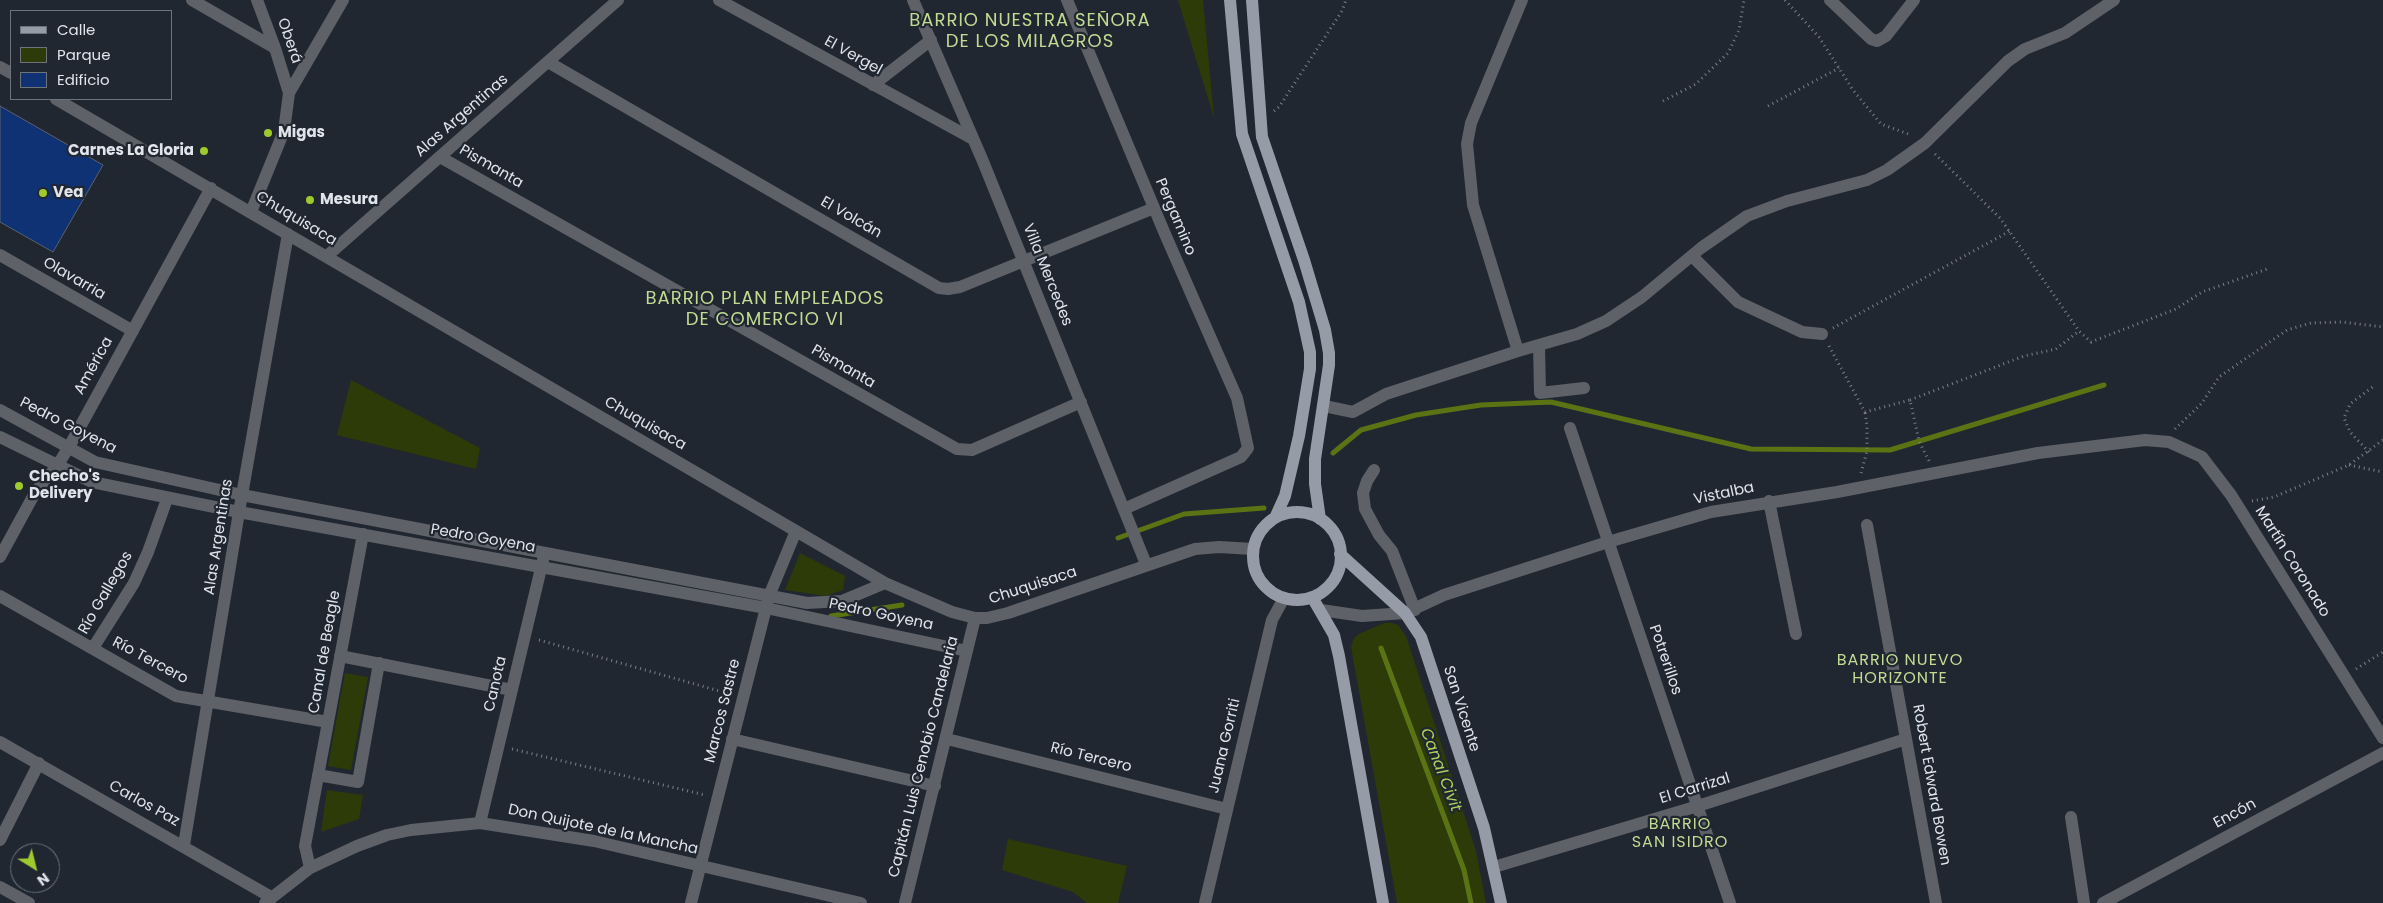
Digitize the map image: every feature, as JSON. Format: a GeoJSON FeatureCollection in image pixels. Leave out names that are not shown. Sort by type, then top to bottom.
{"type":"FeatureCollection","features":[{"type":"Feature","properties":{"kind":"main road"},"geometry":{"type":"LineString","coordinates":[[1230,0],[1242,134],[1299,302],[1310,352],[1310,369],[1299,436],[1286,496],[1275,518],[1264,527],[1253,549],[1254,568],[1261,581],[1271,592],[1284,598],[1298,600],[1312,597],[1333,581],[1340,565],[1340,554],[1335,534],[1320,519],[1298,512],[1275,518]]}},
{"type":"Feature","properties":{"kind":"main road"},"geometry":{"type":"LineString","coordinates":[[1252,0],[1260,122],[1267,151],[1304,260],[1325,330],[1329,365],[1314,472],[1320,519]]}},
{"type":"Feature","properties":{"kind":"main road","name":"San Vicente"},"geometry":{"type":"LineString","coordinates":[[1340,554],[1410,611],[1484,828],[1501,903]]}},
{"type":"Feature","properties":{"kind":"main road"},"geometry":{"type":"LineString","coordinates":[[1312,597],[1334,635],[1339,656],[1382,903]]}},
{"type":"Feature","properties":{"kind":"street"},"geometry":{"type":"LineString","coordinates":[[192,0],[276,48]]}},
{"type":"Feature","properties":{"kind":"street","name":"Oberá"},"geometry":{"type":"LineString","coordinates":[[257,0],[276,48],[289,93]]}},
{"type":"Feature","properties":{"kind":"street"},"geometry":{"type":"LineString","coordinates":[[251,212],[284,131],[289,93],[343,0]]}},
{"type":"Feature","properties":{"kind":"street","name":"Alas Argentinas"},"geometry":{"type":"LineString","coordinates":[[327,256],[618,0]]}},
{"type":"Feature","properties":{"kind":"street","name":"El Vergel"},"geometry":{"type":"LineString","coordinates":[[719,0],[973,139]]}},
{"type":"Feature","properties":{"kind":"street","name":"Villa Mercedes"},"geometry":{"type":"LineString","coordinates":[[913,0],[973,139],[1146,564]]}},
{"type":"Feature","properties":{"kind":"street","name":"Pergamino"},"geometry":{"type":"LineString","coordinates":[[1067,0],[1154,208],[1237,398],[1248,448],[1241,457],[1124,509]]}},
{"type":"Feature","properties":{"kind":"street"},"geometry":{"type":"LineString","coordinates":[[1518,351],[1473,204],[1467,144],[1471,123],[1522,0]]}},
{"type":"Feature","properties":{"kind":"street"},"geometry":{"type":"LineString","coordinates":[[1830,0],[1871,39],[1877,41],[1886,36],[1914,0]]}},
{"type":"Feature","properties":{"kind":"street"},"geometry":{"type":"LineString","coordinates":[[1324,406],[1353,412],[1386,394],[1518,351],[1578,334],[1606,321],[1642,297],[1692,256],[1747,216],[1787,201],[1867,180],[1887,170],[1925,144],[2008,61],[2025,49],[2065,34],[2114,0]]}},
{"type":"Feature","properties":{"kind":"street"},"geometry":{"type":"LineString","coordinates":[[873,85],[931,40]]}},
{"type":"Feature","properties":{"kind":"street","name":"El Volcán"},"geometry":{"type":"LineString","coordinates":[[548,62],[939,288],[948,290],[960,287],[1154,208]]}},
{"type":"Feature","properties":{"kind":"street","name":"Chuquisaca"},"geometry":{"type":"LineString","coordinates":[[58,100],[885,583],[952,612],[975,618],[1008,613],[1146,564],[1195,549],[1219,547],[1253,549]]}},
{"type":"Feature","properties":{"kind":"street","name":"Pismanta"},"geometry":{"type":"LineString","coordinates":[[440,157],[957,449],[972,450],[1081,402]]}},
{"type":"Feature","properties":{"kind":"street","name":"América"},"geometry":{"type":"LineString","coordinates":[[0,556],[36,491],[57,466],[69,447],[211,188]]}},
{"type":"Feature","properties":{"kind":"street","name":"Alas Argentinas"},"geometry":{"type":"LineString","coordinates":[[184,845],[239,512],[288,234]]}},
{"type":"Feature","properties":{"kind":"street","name":"Olavarria"},"geometry":{"type":"LineString","coordinates":[[0,255],[133,331]]}},
{"type":"Feature","properties":{"kind":"street"},"geometry":{"type":"LineString","coordinates":[[1692,256],[1738,302],[1802,332],[1822,334]]}},
{"type":"Feature","properties":{"kind":"street"},"geometry":{"type":"LineString","coordinates":[[1540,345],[1540,393],[1584,388]]}},
{"type":"Feature","properties":{"kind":"street","name":"Pedro Goyena"},"geometry":{"type":"LineString","coordinates":[[0,410],[95,462],[112,467],[242,495],[544,553],[768,602],[968,650]]}},
{"type":"Feature","properties":{"kind":"street","name":"Potrerillos"},"geometry":{"type":"LineString","coordinates":[[1570,428],[1730,903]]}},
{"type":"Feature","properties":{"kind":"street","name":"Pedro Goyena"},"geometry":{"type":"LineString","coordinates":[[0,437],[92,482],[167,499],[541,566],[768,602],[828,603],[842,601],[885,583]]}},
{"type":"Feature","properties":{"kind":"street","name":"Martín Coronado"},"geometry":{"type":"LineString","coordinates":[[2145,440],[2165,442],[2187,449],[2202,457],[2230,495],[2383,738]]}},
{"type":"Feature","properties":{"kind":"street","name":"Vistalba"},"geometry":{"type":"LineString","coordinates":[[1321,610],[1362,616],[1410,611],[1444,595],[1608,542],[1711,512],[1858,488],[2038,453],[2145,440]]}},
{"type":"Feature","properties":{"kind":"street","name":"San Vicente"},"geometry":{"type":"LineString","coordinates":[[1374,470],[1367,481],[1364,494],[1365,509],[1379,535],[1392,551],[1410,611]]}},
{"type":"Feature","properties":{"kind":"street","name":"Río Gallegos"},"geometry":{"type":"LineString","coordinates":[[93,648],[134,583],[148,552],[167,499]]}},
{"type":"Feature","properties":{"kind":"street"},"geometry":{"type":"LineString","coordinates":[[1770,502],[1796,634]]}},
{"type":"Feature","properties":{"kind":"street","name":"Robert Edward Bowen"},"geometry":{"type":"LineString","coordinates":[[1867,525],[1936,903]]}},
{"type":"Feature","properties":{"kind":"street","name":"Marcos Sastre"},"geometry":{"type":"LineString","coordinates":[[691,903],[768,602],[796,531]]}},
{"type":"Feature","properties":{"kind":"street","name":"Canal de Beagle"},"geometry":{"type":"LineString","coordinates":[[310,868],[305,846],[363,534]]}},
{"type":"Feature","properties":{"kind":"street","name":"Canota"},"geometry":{"type":"LineString","coordinates":[[480,823],[544,553]]}},
{"type":"Feature","properties":{"kind":"street","name":"Río Tercero"},"geometry":{"type":"LineString","coordinates":[[0,596],[176,696],[208,703],[328,722]]}},
{"type":"Feature","properties":{"kind":"street","name":"Juana Gorriti"},"geometry":{"type":"LineString","coordinates":[[1205,903],[1272,620],[1284,598]]}},
{"type":"Feature","properties":{"kind":"street","name":"Capitán Luis Cenobio Candelaria"},"geometry":{"type":"LineString","coordinates":[[905,903],[947,739],[975,618]]}},
{"type":"Feature","properties":{"kind":"street"},"geometry":{"type":"LineString","coordinates":[[340,656],[512,690]]}},
{"type":"Feature","properties":{"kind":"street"},"geometry":{"type":"LineString","coordinates":[[318,776],[358,782],[380,663]]}},
{"type":"Feature","properties":{"kind":"street"},"geometry":{"type":"LineString","coordinates":[[732,739],[935,786]]}},
{"type":"Feature","properties":{"kind":"street","name":"Río Tercero"},"geometry":{"type":"LineString","coordinates":[[947,739],[1227,809]]}},
{"type":"Feature","properties":{"kind":"street","name":"El Carrizal"},"geometry":{"type":"LineString","coordinates":[[1494,867],[1698,806],[1906,739]]}},
{"type":"Feature","properties":{"kind":"street","name":"Carlos Paz"},"geometry":{"type":"LineString","coordinates":[[0,742],[184,845],[268,900]]}},
{"type":"Feature","properties":{"kind":"street","name":"Encón"},"geometry":{"type":"LineString","coordinates":[[2103,903],[2383,753]]}},
{"type":"Feature","properties":{"kind":"street"},"geometry":{"type":"LineString","coordinates":[[0,840],[39,764]]}},
{"type":"Feature","properties":{"kind":"street"},"geometry":{"type":"LineString","coordinates":[[2071,817],[2084,903]]}},
{"type":"Feature","properties":{"kind":"street","name":"Don Quijote de la Mancha"},"geometry":{"type":"LineString","coordinates":[[268,900],[310,868],[357,846],[387,835],[446,825],[480,823],[594,841],[861,903]]}},
{"type":"Feature","properties":{"kind":"street"},"geometry":{"type":"LineString","coordinates":[[0,887],[29,903]]}},
{"type":"Feature","properties":{"kind":"path"},"geometry":{"type":"LineString","coordinates":[[1260,122],[1279,106],[1342,11],[1346,0]]}},
{"type":"Feature","properties":{"kind":"path"},"geometry":{"type":"LineString","coordinates":[[1663,101],[1696,84],[1728,53],[1739,30],[1744,0]]}},
{"type":"Feature","properties":{"kind":"path"},"geometry":{"type":"LineString","coordinates":[[1785,0],[1819,37],[1853,90],[1881,124],[1913,136],[1925,144],[2010,232],[2079,331],[2091,342],[2176,309],[2202,292],[2270,268]]}},
{"type":"Feature","properties":{"kind":"path"},"geometry":{"type":"LineString","coordinates":[[1768,106],[1839,68]]}},
{"type":"Feature","properties":{"kind":"path"},"geometry":{"type":"LineString","coordinates":[[1858,488],[1867,451],[1868,426],[1865,412],[1822,334],[2010,232]]}},
{"type":"Feature","properties":{"kind":"path"},"geometry":{"type":"LineString","coordinates":[[2165,442],[2180,422],[2202,403],[2219,377],[2287,330],[2311,323],[2342,322],[2383,327]]}},
{"type":"Feature","properties":{"kind":"path"},"geometry":{"type":"LineString","coordinates":[[1865,412],[1910,400],[2024,356],[2056,349],[2079,331]]}},
{"type":"Feature","properties":{"kind":"path"},"geometry":{"type":"LineString","coordinates":[[2369,452],[2350,432],[2344,418],[2350,404],[2374,386]]}},
{"type":"Feature","properties":{"kind":"path"},"geometry":{"type":"LineString","coordinates":[[1910,400],[1919,441],[1934,474]]}},
{"type":"Feature","properties":{"kind":"path"},"geometry":{"type":"LineString","coordinates":[[2230,495],[2255,502],[2274,497],[2349,465],[2383,440]]}},
{"type":"Feature","properties":{"kind":"path"},"geometry":{"type":"LineString","coordinates":[[2349,465],[2383,472]]}},
{"type":"Feature","properties":{"kind":"path"},"geometry":{"type":"LineString","coordinates":[[524,636],[743,697]]}},
{"type":"Feature","properties":{"kind":"path"},"geometry":{"type":"LineString","coordinates":[[2345,677],[2383,652]]}},
{"type":"Feature","properties":{"kind":"path"},"geometry":{"type":"LineString","coordinates":[[498,746],[718,798]]}},
{"type":"Feature","properties":{"kind":"green space"},"geometry":{"type":"Polygon","coordinates":[[[1178,0],[1203,0],[1214,118],[1178,0]]]}},
{"type":"Feature","properties":{"kind":"green space"},"geometry":{"type":"Polygon","coordinates":[[[351,380],[480,448],[476,469],[337,435],[351,380]]]}},
{"type":"Feature","properties":{"kind":"green space"},"geometry":{"type":"Polygon","coordinates":[[[800,553],[845,576],[843,590],[826,596],[785,590],[800,553]]]}},
{"type":"Feature","properties":{"kind":"green space"},"geometry":{"type":"Polygon","coordinates":[[[1384,623],[1398,625],[1406,636],[1476,851],[1486,903],[1397,903],[1351,647],[1354,638],[1359,634],[1384,623]]]}},
{"type":"Feature","properties":{"kind":"green space"},"geometry":{"type":"Polygon","coordinates":[[[345,673],[368,677],[351,770],[328,766],[345,673]]]}},
{"type":"Feature","properties":{"kind":"green space"},"geometry":{"type":"Polygon","coordinates":[[[327,790],[363,795],[359,819],[321,832],[327,790]]]}},
{"type":"Feature","properties":{"kind":"green space"},"geometry":{"type":"Polygon","coordinates":[[[1008,839],[1127,866],[1118,903],[1087,903],[1073,892],[1002,870],[1008,839]]]}},
{"type":"Feature","properties":{"kind":"building","name":"Vea"},"geometry":{"type":"Polygon","coordinates":[[[0,106],[103,165],[53,252],[0,222],[0,106]]]}},
{"type":"Feature","properties":{"kind":"waterway"},"geometry":{"type":"LineString","coordinates":[[1333,453],[1361,430],[1416,415],[1481,405],[1551,402],[1751,449],[1890,450],[2104,385]]}},
{"type":"Feature","properties":{"kind":"waterway","name":"Canal Civit"},"geometry":{"type":"LineString","coordinates":[[1118,538],[1184,514],[1264,508]]}},
{"type":"Feature","properties":{"kind":"waterway","name":"Canal Civit"},"geometry":{"type":"LineString","coordinates":[[831,616],[902,605]]}},
{"type":"Feature","properties":{"kind":"waterway","name":"Canal Civit"},"geometry":{"type":"LineString","coordinates":[[1381,648],[1464,870],[1471,903]]}},
{"type":"Feature","properties":{"kind":"place","name":"Migas"},"geometry":{"type":"Point","coordinates":[268,133]}},
{"type":"Feature","properties":{"kind":"place","name":"Carnes La Gloria"},"geometry":{"type":"Point","coordinates":[204,151]}},
{"type":"Feature","properties":{"kind":"place","name":"Vea"},"geometry":{"type":"Point","coordinates":[43,193]}},
{"type":"Feature","properties":{"kind":"place","name":"Mesura"},"geometry":{"type":"Point","coordinates":[310,200]}},
{"type":"Feature","properties":{"kind":"place","name":"Checho's Delivery"},"geometry":{"type":"Point","coordinates":[19,486]}},
{"type":"Feature","properties":{"kind":"district","name":"BARRIO NUESTRA SEÑORA DE LOS MILAGROS"},"geometry":{"type":"Point","coordinates":[1030,31]}},
{"type":"Feature","properties":{"kind":"district","name":"BARRIO PLAN EMPLEADOS DE COMERCIO VI"},"geometry":{"type":"Point","coordinates":[765,309]}},
{"type":"Feature","properties":{"kind":"district","name":"BARRIO NUEVO HORIZONTE"},"geometry":{"type":"Point","coordinates":[1900,670]}},
{"type":"Feature","properties":{"kind":"district","name":"BARRIO SAN ISIDRO"},"geometry":{"type":"Point","coordinates":[1680,834]}}]}
